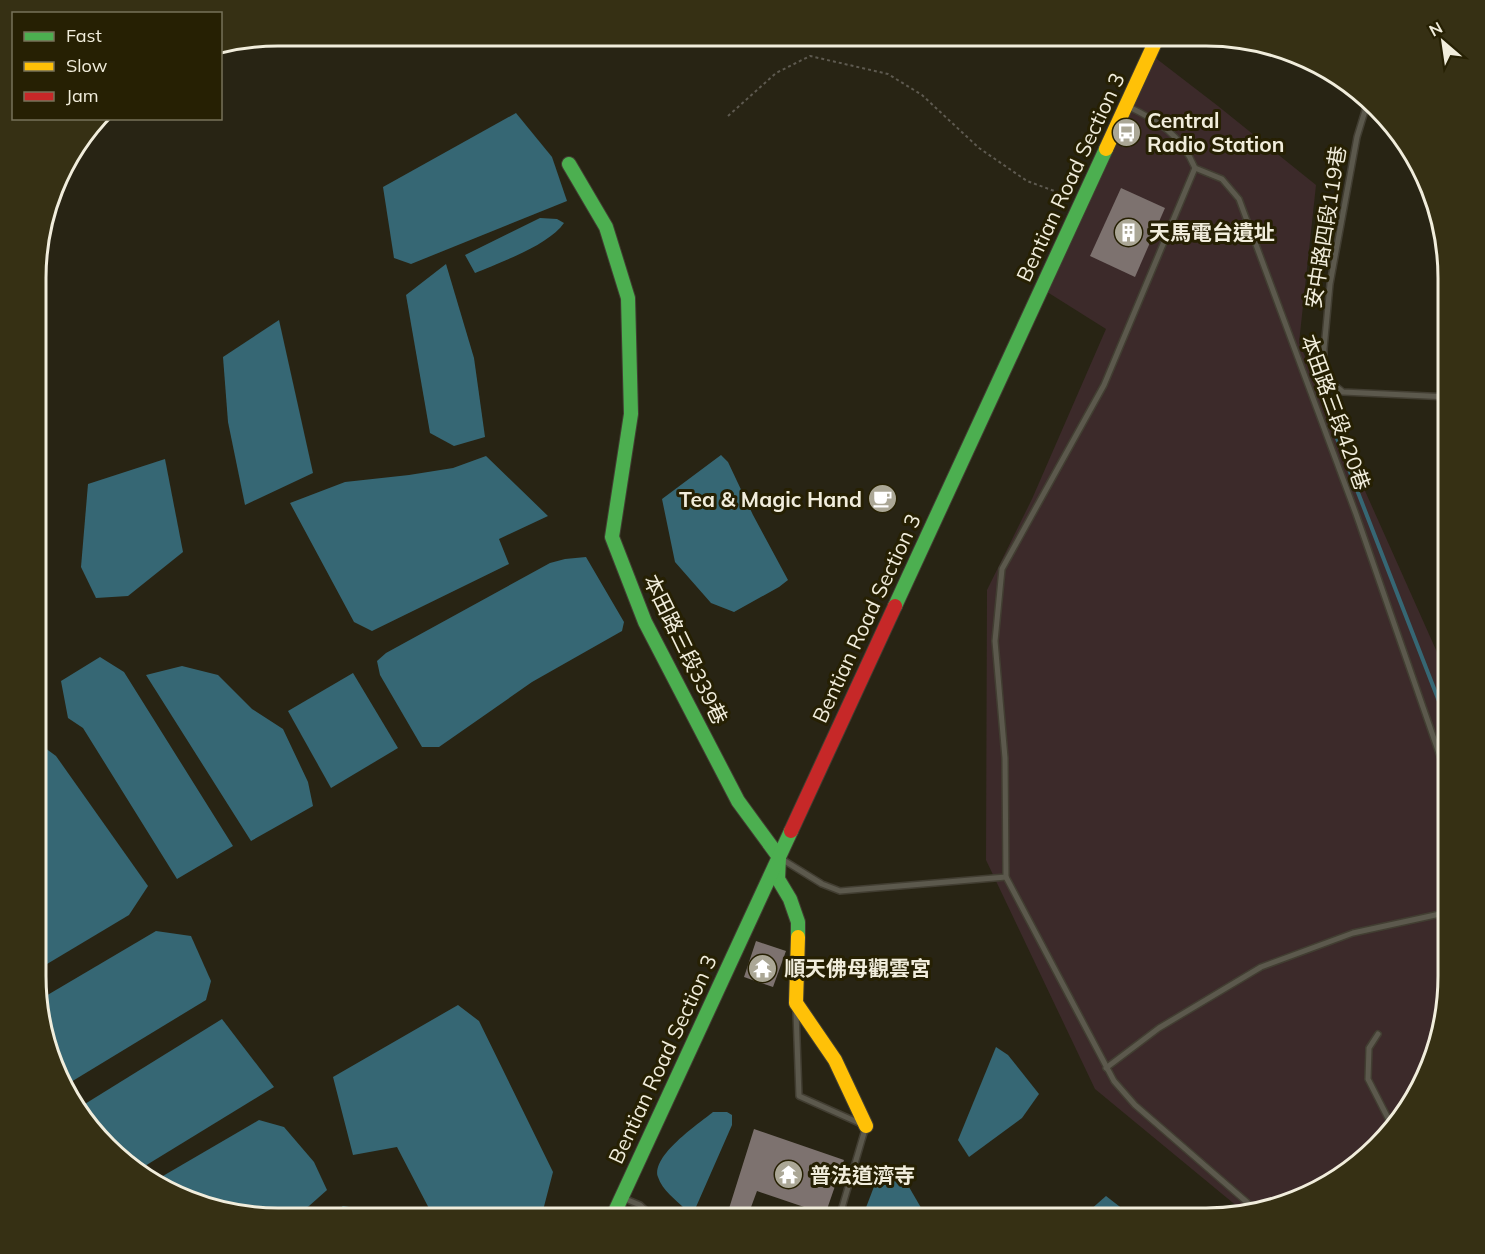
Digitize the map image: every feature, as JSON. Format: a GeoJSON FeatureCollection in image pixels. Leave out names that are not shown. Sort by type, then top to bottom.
{"type":"FeatureCollection","features":[{"type":"Feature","properties":{"kind":"street","name":"Bentian Road Section 3"},"geometry":{"type":"LineString","coordinates":[[617,1208],[1153,46]]}},
{"type":"Feature","properties":{"kind":"street","name":"本田路三段339巷"},"geometry":{"type":"LineString","coordinates":[[569,164],[606,227],[628,298],[631,414],[612,537],[645,622],[732,790],[779,857]]}},
{"type":"Feature","properties":{"kind":"street"},"geometry":{"type":"LineString","coordinates":[[779,857],[778,879],[790,899],[798,922],[796,1003],[836,1060],[866,1126]]}},
{"type":"Feature","properties":{"kind":"lane"},"geometry":{"type":"LineString","coordinates":[[1126,106],[1151,118],[1172,133],[1188,153],[1195,168],[1104,385],[1002,569],[995,641],[1005,758],[1006,877],[1114,1081],[1135,1106],[1249,1204]]}},
{"type":"Feature","properties":{"kind":"lane","name":"安中路四段119巷"},"geometry":{"type":"LineString","coordinates":[[1365,110],[1357,137],[1330,284],[1324,368],[1333,384],[1343,392],[1438,396]]}},
{"type":"Feature","properties":{"kind":"lane","name":"本田路三段420巷"},"geometry":{"type":"LineString","coordinates":[[1195,168],[1222,179],[1239,199],[1356,514],[1438,750]]}},
{"type":"Feature","properties":{"kind":"lane"},"geometry":{"type":"LineString","coordinates":[[779,857],[822,884],[840,891],[1006,877]]}},
{"type":"Feature","properties":{"kind":"lane"},"geometry":{"type":"LineString","coordinates":[[1106,1068],[1158,1028],[1261,967],[1353,933],[1438,914]]}},
{"type":"Feature","properties":{"kind":"lane"},"geometry":{"type":"LineString","coordinates":[[796,1003],[799,1096],[866,1126],[842,1208]]}},
{"type":"Feature","properties":{"kind":"lane"},"geometry":{"type":"LineString","coordinates":[[1377,1034],[1369,1048],[1368,1079],[1389,1120]]}},
{"type":"Feature","properties":{"kind":"lane"},"geometry":{"type":"LineString","coordinates":[[622,1197],[643,1208]]}},
{"type":"Feature","properties":{"kind":"path"},"geometry":{"type":"LineString","coordinates":[[728,116],[776,74],[810,56],[888,74],[922,94],[979,148],[1027,181],[1082,202]]}},
{"type":"Feature","properties":{"kind":"shaded area"},"geometry":{"type":"Polygon","coordinates":[[[1153,56],[1316,185],[1299,343],[1438,654],[1438,990],[1431,1035],[1415,1078],[1391,1117],[1359,1150],[1348,1160],[1309,1184],[1266,1200],[1237,1206],[1095,1089],[986,860],[987,590],[1032,499],[1106,329],[1044,290],[1153,56]]]}},
{"type":"Feature","properties":{"kind":"water"},"geometry":{"type":"Polygon","coordinates":[[[516,113],[552,157],[567,201],[411,264],[394,258],[383,187],[516,113]]]}},
{"type":"Feature","properties":{"kind":"water"},"geometry":{"type":"Polygon","coordinates":[[[540,218],[557,219],[564,223],[536,246],[475,273],[465,255],[540,218]]]}},
{"type":"Feature","properties":{"kind":"water"},"geometry":{"type":"Polygon","coordinates":[[[446,264],[474,358],[485,437],[454,446],[430,433],[406,295],[446,264]]]}},
{"type":"Feature","properties":{"kind":"water"},"geometry":{"type":"Polygon","coordinates":[[[279,320],[313,473],[245,505],[228,422],[223,357],[279,320]]]}},
{"type":"Feature","properties":{"kind":"water"},"geometry":{"type":"Polygon","coordinates":[[[721,455],[728,462],[788,580],[734,612],[711,603],[675,562],[662,499],[721,455]]]}},
{"type":"Feature","properties":{"kind":"water"},"geometry":{"type":"Polygon","coordinates":[[[486,456],[548,516],[499,539],[509,564],[372,631],[354,622],[290,503],[345,482],[453,468],[486,456]]]}},
{"type":"Feature","properties":{"kind":"water"},"geometry":{"type":"Polygon","coordinates":[[[165,459],[183,552],[128,596],[96,598],[81,567],[88,484],[165,459]]]}},
{"type":"Feature","properties":{"kind":"water"},"geometry":{"type":"Polygon","coordinates":[[[586,557],[624,622],[622,631],[532,682],[439,747],[422,747],[380,675],[377,661],[386,653],[550,563],[586,557]]]}},
{"type":"Feature","properties":{"kind":"water"},"geometry":{"type":"Polygon","coordinates":[[[100,657],[124,672],[233,846],[177,879],[83,728],[68,718],[61,681],[100,657]]]}},
{"type":"Feature","properties":{"kind":"water"},"geometry":{"type":"Polygon","coordinates":[[[182,666],[218,675],[252,709],[283,729],[308,782],[313,806],[251,841],[146,675],[182,666]]]}},
{"type":"Feature","properties":{"kind":"water"},"geometry":{"type":"Polygon","coordinates":[[[353,673],[398,748],[331,788],[288,711],[353,673]]]}},
{"type":"Feature","properties":{"kind":"water"},"geometry":{"type":"Polygon","coordinates":[[[46,749],[56,756],[148,886],[129,915],[46,965],[46,749]]]}},
{"type":"Feature","properties":{"kind":"water"},"geometry":{"type":"Polygon","coordinates":[[[156,931],[191,936],[211,981],[206,1000],[72,1081],[54,1035],[47,995],[156,931]]]}},
{"type":"Feature","properties":{"kind":"water"},"geometry":{"type":"Polygon","coordinates":[[[458,1005],[479,1021],[553,1172],[544,1208],[429,1208],[397,1147],[353,1155],[333,1077],[458,1005]]]}},
{"type":"Feature","properties":{"kind":"water"},"geometry":{"type":"Polygon","coordinates":[[[222,1019],[274,1087],[146,1165],[137,1160],[104,1128],[86,1103],[222,1019]]]}},
{"type":"Feature","properties":{"kind":"water"},"geometry":{"type":"Polygon","coordinates":[[[996,1047],[1008,1055],[1039,1094],[1022,1118],[969,1157],[958,1140],[996,1047]]]}},
{"type":"Feature","properties":{"kind":"water"},"geometry":{"type":"Polygon","coordinates":[[[713,1112],[727,1112],[732,1115],[732,1125],[696,1207],[690,1208],[684,1208],[663,1186],[658,1177],[658,1169],[668,1150],[713,1112]]]}},
{"type":"Feature","properties":{"kind":"water"},"geometry":{"type":"Polygon","coordinates":[[[259,1120],[284,1127],[314,1162],[327,1190],[306,1208],[248,1206],[204,1195],[163,1176],[259,1120]]]}},
{"type":"Feature","properties":{"kind":"water"},"geometry":{"type":"Polygon","coordinates":[[[902,1175],[921,1208],[866,1208],[875,1184],[902,1175]]]}},
{"type":"Feature","properties":{"kind":"water"},"geometry":{"type":"Polygon","coordinates":[[[1106,1196],[1121,1208],[1092,1208],[1106,1196]]]}},
{"type":"Feature","properties":{"kind":"building","name":"天馬電台遺址"},"geometry":{"type":"Polygon","coordinates":[[[1121,188],[1165,208],[1135,277],[1090,256],[1121,188]]]}},
{"type":"Feature","properties":{"kind":"building","name":"順天佛母觀雲宮"},"geometry":{"type":"Polygon","coordinates":[[[756,941],[786,951],[773,987],[744,977],[756,941]]]}},
{"type":"Feature","properties":{"kind":"building","name":"普法道濟寺"},"geometry":{"type":"Polygon","coordinates":[[[754,1129],[844,1160],[827,1208],[807,1208],[757,1191],[751,1208],[729,1208],[754,1129]]]}},
{"type":"Feature","properties":{"kind":"waterway"},"geometry":{"type":"LineString","coordinates":[[1331,423],[1438,699]]}},
{"type":"Feature","properties":{"kind":"traffic: fast"},"geometry":{"type":"LineString","coordinates":[[895,606],[1106,149]]}},
{"type":"Feature","properties":{"kind":"traffic: fast"},"geometry":{"type":"LineString","coordinates":[[569,164],[606,227],[628,298],[631,414],[612,537],[645,622],[738,801],[779,857],[778,879],[790,899],[798,922],[798,937]]}},
{"type":"Feature","properties":{"kind":"traffic: fast"},"geometry":{"type":"LineString","coordinates":[[617,1208],[791,831]]}},
{"type":"Feature","properties":{"kind":"traffic: slow"},"geometry":{"type":"LineString","coordinates":[[1106,149],[1153,46]]}},
{"type":"Feature","properties":{"kind":"traffic: slow"},"geometry":{"type":"LineString","coordinates":[[798,937],[796,1003],[835,1060],[866,1126]]}},
{"type":"Feature","properties":{"kind":"traffic: jam"},"geometry":{"type":"LineString","coordinates":[[791,831],[895,606]]}},
{"type":"Feature","properties":{"kind":"place","name":"Central Radio Station"},"geometry":{"type":"Point","coordinates":[1126,132]}},
{"type":"Feature","properties":{"kind":"place","name":"天馬電台遺址"},"geometry":{"type":"Point","coordinates":[1128,232]}},
{"type":"Feature","properties":{"kind":"place","name":"Tea & Magic Hand"},"geometry":{"type":"Point","coordinates":[883,499]}},
{"type":"Feature","properties":{"kind":"place","name":"順天佛母觀雲宮"},"geometry":{"type":"Point","coordinates":[763,968]}},
{"type":"Feature","properties":{"kind":"place","name":"普法道濟寺"},"geometry":{"type":"Point","coordinates":[789,1175]}}]}
